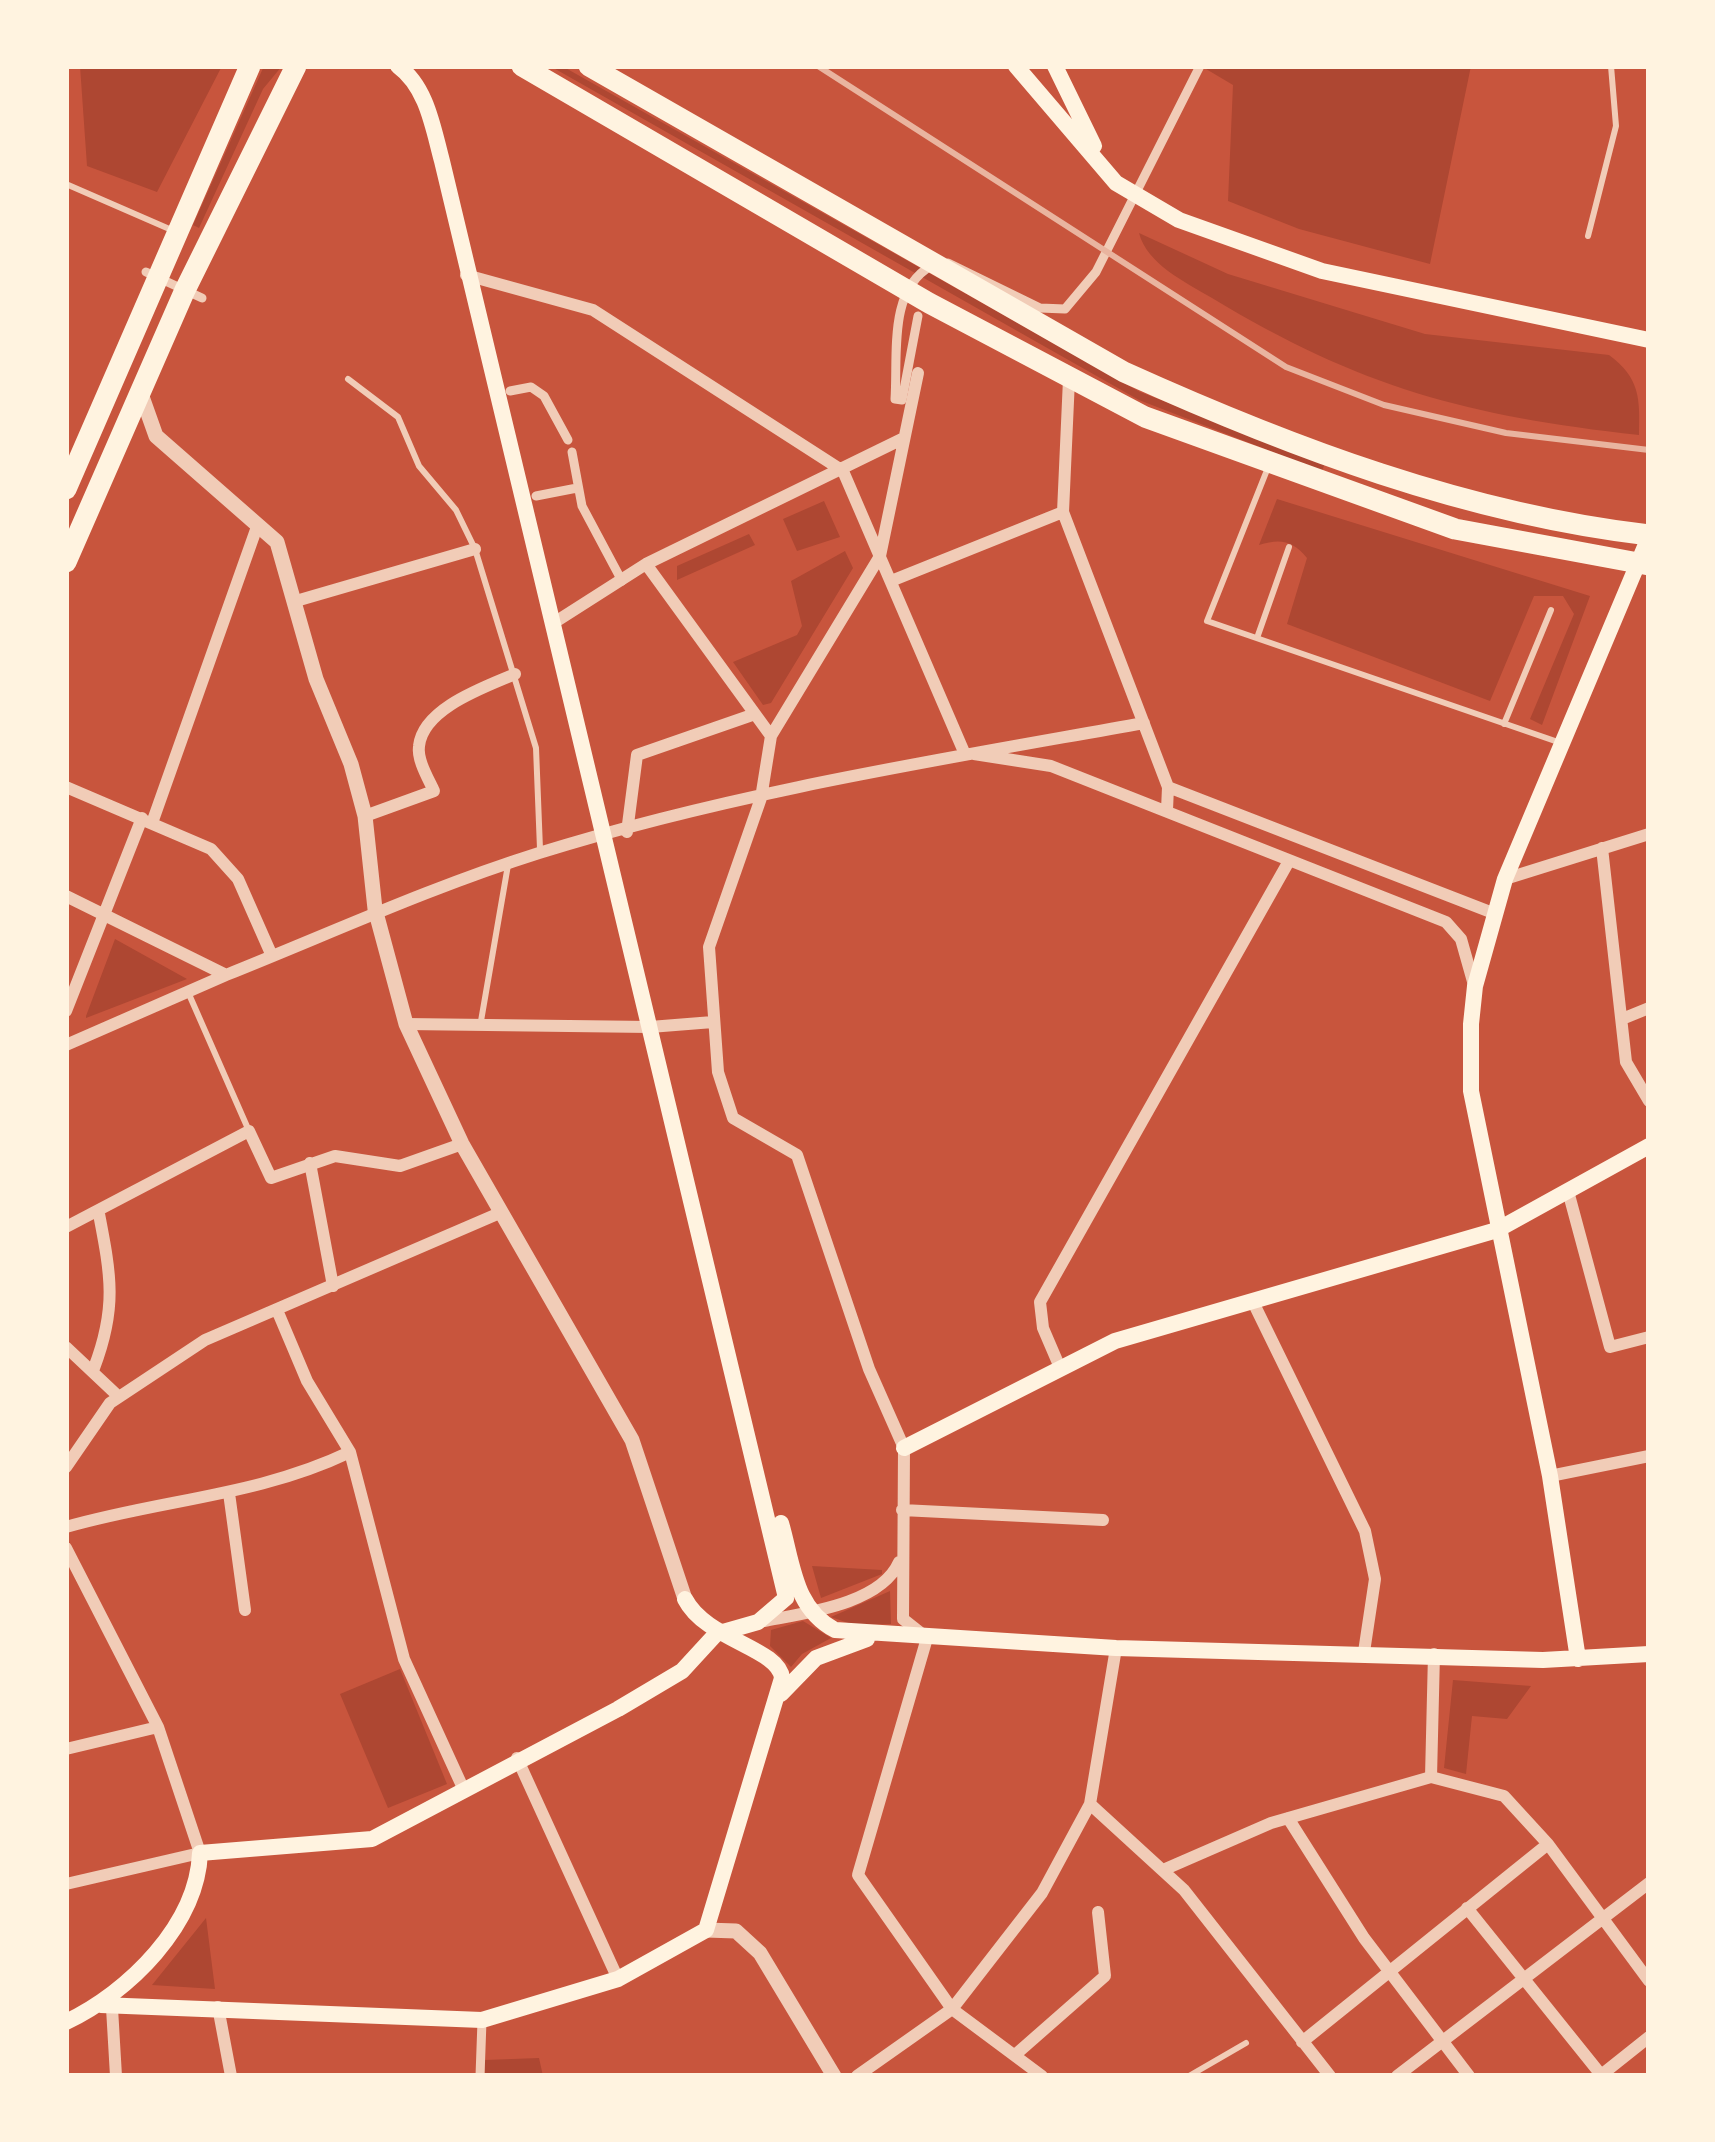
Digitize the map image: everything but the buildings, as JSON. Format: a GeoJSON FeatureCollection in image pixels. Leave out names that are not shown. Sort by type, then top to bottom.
{"type":"FeatureCollection","features":[{"type":"Feature","properties":{"kind":"highway"},"geometry":{"type":"LineString","coordinates":[[66,489],[152,274],[177,233],[250,66]]}},
{"type":"Feature","properties":{"kind":"highway"},"geometry":{"type":"LineString","coordinates":[[66,562],[140,391],[193,294],[296,66]]}},
{"type":"Feature","properties":{"kind":"highway"},"geometry":{"type":"LineString","coordinates":[[522,66],[1069,379],[1145,417],[1455,530],[1643,564]]}},
{"type":"Feature","properties":{"kind":"highway"},"geometry":{"type":"LineString","coordinates":[[589,66],[1124,372],[1209,410],[1422,487],[1532,519],[1649,536]]}},
{"type":"Feature","properties":{"kind":"main road"},"geometry":{"type":"LineString","coordinates":[[106,2007],[176,1929],[199,1882],[200,1853],[372,1839],[682,1671],[716,1634],[758,1622],[786,1598],[426,103],[398,66]]}},
{"type":"Feature","properties":{"kind":"main road"},"geometry":{"type":"LineString","coordinates":[[1016,66],[1116,183],[1179,220],[1322,272],[1649,340]]}},
{"type":"Feature","properties":{"kind":"main road"},"geometry":{"type":"LineString","coordinates":[[1055,66],[1116,183]]}},
{"type":"Feature","properties":{"kind":"main road"},"geometry":{"type":"LineString","coordinates":[[1578,1659],[1550,1476],[1471,1091],[1474,986],[1505,880],[1643,564],[1649,536]]}},
{"type":"Feature","properties":{"kind":"main road"},"geometry":{"type":"LineString","coordinates":[[904,1448],[1114,1340],[1254,1304],[1497,1231],[1649,1146]]}},
{"type":"Feature","properties":{"kind":"main road"},"geometry":{"type":"LineString","coordinates":[[754,1452],[775,1499],[809,1612],[835,1630],[880,1637],[1116,1648],[1578,1659],[1649,1654]]}},
{"type":"Feature","properties":{"kind":"main road"},"geometry":{"type":"LineString","coordinates":[[66,2022],[106,2007],[218,2007],[482,2020],[618,1979],[706,1930],[781,1695],[781,1668],[696,1621],[685,1599]]}},
{"type":"Feature","properties":{"kind":"main road"},"geometry":{"type":"LineString","coordinates":[[781,1695],[815,1658],[838,1646],[880,1637]]}},
{"type":"Feature","properties":{"kind":"street"},"geometry":{"type":"LineString","coordinates":[[918,316],[902,400],[895,399],[899,325],[911,280],[943,262],[962,266],[1040,308],[1065,309],[1096,272],[1200,66]]}},
{"type":"Feature","properties":{"kind":"street"},"geometry":{"type":"LineString","coordinates":[[152,274],[193,294]]}},
{"type":"Feature","properties":{"kind":"street"},"geometry":{"type":"LineString","coordinates":[[466,275],[593,310],[843,471],[964,752]]}},
{"type":"Feature","properties":{"kind":"street"},"geometry":{"type":"LineString","coordinates":[[918,373],[880,556],[771,736],[761,798],[709,947],[712,1022],[718,1072],[733,1118],[797,1156],[869,1369],[904,1448],[903,1619],[927,1638],[858,1875],[952,2009],[1042,2076]]}},
{"type":"Feature","properties":{"kind":"street"},"geometry":{"type":"LineString","coordinates":[[1069,379],[1063,512],[1168,787],[1167,810]]}},
{"type":"Feature","properties":{"kind":"street"},"geometry":{"type":"LineString","coordinates":[[510,391],[531,387],[544,396],[570,446],[590,526],[622,581]]}},
{"type":"Feature","properties":{"kind":"street"},"geometry":{"type":"LineString","coordinates":[[140,391],[156,436],[278,542],[316,679],[351,764],[365,816],[375,909],[406,1024],[462,1144],[632,1440],[685,1599]]}},
{"type":"Feature","properties":{"kind":"street"},"geometry":{"type":"LineString","coordinates":[[551,624],[646,564],[902,440]]}},
{"type":"Feature","properties":{"kind":"street"},"geometry":{"type":"LineString","coordinates":[[536,496],[577,488]]}},
{"type":"Feature","properties":{"kind":"street"},"geometry":{"type":"LineString","coordinates":[[891,581],[1063,512]]}},
{"type":"Feature","properties":{"kind":"street"},"geometry":{"type":"LineString","coordinates":[[66,1011],[102,911],[147,820],[258,524]]}},
{"type":"Feature","properties":{"kind":"street"},"geometry":{"type":"LineString","coordinates":[[296,601],[476,549]]}},
{"type":"Feature","properties":{"kind":"street"},"geometry":{"type":"LineString","coordinates":[[646,564],[771,736]]}},
{"type":"Feature","properties":{"kind":"street"},"geometry":{"type":"LineString","coordinates":[[365,816],[434,790],[418,752],[420,739],[452,706],[515,674]]}},
{"type":"Feature","properties":{"kind":"street"},"geometry":{"type":"LineString","coordinates":[[627,832],[637,755],[681,733],[755,714]]}},
{"type":"Feature","properties":{"kind":"street"},"geometry":{"type":"LineString","coordinates":[[66,1045],[375,909],[540,853],[964,752],[1144,722]]}},
{"type":"Feature","properties":{"kind":"street"},"geometry":{"type":"LineString","coordinates":[[964,752],[1051,766],[1446,922],[1461,939],[1474,986]]}},
{"type":"Feature","properties":{"kind":"street"},"geometry":{"type":"LineString","coordinates":[[66,787],[211,849],[238,879],[272,956]]}},
{"type":"Feature","properties":{"kind":"street"},"geometry":{"type":"LineString","coordinates":[[1168,787],[1493,913]]}},
{"type":"Feature","properties":{"kind":"street"},"geometry":{"type":"LineString","coordinates":[[1505,880],[1649,834]]}},
{"type":"Feature","properties":{"kind":"street"},"geometry":{"type":"LineString","coordinates":[[1602,848],[1627,1062],[1649,1101]]}},
{"type":"Feature","properties":{"kind":"street"},"geometry":{"type":"LineString","coordinates":[[1061,1370],[1042,1328],[1040,1301],[1289,860]]}},
{"type":"Feature","properties":{"kind":"street"},"geometry":{"type":"LineString","coordinates":[[66,896],[226,975]]}},
{"type":"Feature","properties":{"kind":"street"},"geometry":{"type":"LineString","coordinates":[[1622,1019],[1649,1009]]}},
{"type":"Feature","properties":{"kind":"street"},"geometry":{"type":"LineString","coordinates":[[406,1024],[481,1021],[650,1027],[712,1022]]}},
{"type":"Feature","properties":{"kind":"street"},"geometry":{"type":"LineString","coordinates":[[66,1228],[249,1131],[271,1178],[310,1163],[351,1156],[400,1166],[462,1144]]}},
{"type":"Feature","properties":{"kind":"street"},"geometry":{"type":"LineString","coordinates":[[310,1163],[333,1286]]}},
{"type":"Feature","properties":{"kind":"street"},"geometry":{"type":"LineString","coordinates":[[1568,1191],[1610,1348],[1649,1337]]}},
{"type":"Feature","properties":{"kind":"street"},"geometry":{"type":"LineString","coordinates":[[66,1467],[118,1396],[205,1340],[502,1212]]}},
{"type":"Feature","properties":{"kind":"street"},"geometry":{"type":"LineString","coordinates":[[94,1369],[112,1316],[111,1273],[99,1214]]}},
{"type":"Feature","properties":{"kind":"street"},"geometry":{"type":"LineString","coordinates":[[1254,1304],[1365,1531],[1375,1579],[1364,1652]]}},
{"type":"Feature","properties":{"kind":"street"},"geometry":{"type":"LineString","coordinates":[[278,1310],[307,1381],[350,1452],[404,1659],[463,1788]]}},
{"type":"Feature","properties":{"kind":"street"},"geometry":{"type":"LineString","coordinates":[[66,1347],[118,1396]]}},
{"type":"Feature","properties":{"kind":"street"},"geometry":{"type":"LineString","coordinates":[[66,1527],[141,1505],[229,1493],[298,1477],[350,1452]]}},
{"type":"Feature","properties":{"kind":"street"},"geometry":{"type":"LineString","coordinates":[[1550,1476],[1649,1456]]}},
{"type":"Feature","properties":{"kind":"street"},"geometry":{"type":"LineString","coordinates":[[229,1493],[244,1610]]}},
{"type":"Feature","properties":{"kind":"street"},"geometry":{"type":"LineString","coordinates":[[902,1510],[1103,1520]]}},
{"type":"Feature","properties":{"kind":"street"},"geometry":{"type":"LineString","coordinates":[[66,1547],[158,1727],[200,1853],[66,1884]]}},
{"type":"Feature","properties":{"kind":"street"},"geometry":{"type":"LineString","coordinates":[[758,1622],[809,1612],[892,1578],[901,1555]]}},
{"type":"Feature","properties":{"kind":"street"},"geometry":{"type":"LineString","coordinates":[[857,2076],[952,2009],[1042,1893],[1090,1804],[1116,1648]]}},
{"type":"Feature","properties":{"kind":"street"},"geometry":{"type":"LineString","coordinates":[[1431,1777],[1434,1654]]}},
{"type":"Feature","properties":{"kind":"street"},"geometry":{"type":"LineString","coordinates":[[66,1749],[158,1727]]}},
{"type":"Feature","properties":{"kind":"street"},"geometry":{"type":"LineString","coordinates":[[517,1758],[618,1979]]}},
{"type":"Feature","properties":{"kind":"street"},"geometry":{"type":"LineString","coordinates":[[1163,1870],[1288,1818],[1431,1777],[1504,1796],[1549,1844],[1649,1981]]}},
{"type":"Feature","properties":{"kind":"street"},"geometry":{"type":"LineString","coordinates":[[1090,1804],[1163,1870],[1330,2076]]}},
{"type":"Feature","properties":{"kind":"street"},"geometry":{"type":"LineString","coordinates":[[1288,1818],[1310,1861],[1469,2076]]}},
{"type":"Feature","properties":{"kind":"street"},"geometry":{"type":"LineString","coordinates":[[1302,2042],[1549,1844]]}},
{"type":"Feature","properties":{"kind":"street"},"geometry":{"type":"LineString","coordinates":[[1397,2076],[1649,1883]]}},
{"type":"Feature","properties":{"kind":"street"},"geometry":{"type":"LineString","coordinates":[[1468,1908],[1601,2076],[1649,2037]]}},
{"type":"Feature","properties":{"kind":"street"},"geometry":{"type":"LineString","coordinates":[[1015,2055],[1105,1976],[1098,1912]]}},
{"type":"Feature","properties":{"kind":"street"},"geometry":{"type":"LineString","coordinates":[[706,1930],[736,1931],[760,1953],[833,2076]]}},
{"type":"Feature","properties":{"kind":"street"},"geometry":{"type":"LineString","coordinates":[[106,2007],[116,2076]]}},
{"type":"Feature","properties":{"kind":"street"},"geometry":{"type":"LineString","coordinates":[[218,2007],[231,2076]]}},
{"type":"Feature","properties":{"kind":"street"},"geometry":{"type":"LineString","coordinates":[[480,2076],[482,2020]]}},
{"type":"Feature","properties":{"kind":"lane"},"geometry":{"type":"LineString","coordinates":[[1588,236],[1616,126],[1611,66]]}},
{"type":"Feature","properties":{"kind":"lane"},"geometry":{"type":"LineString","coordinates":[[66,184],[177,233]]}},
{"type":"Feature","properties":{"kind":"lane"},"geometry":{"type":"LineString","coordinates":[[348,379],[398,417],[419,466],[456,510],[476,549],[538,762],[540,853]]}},
{"type":"Feature","properties":{"kind":"lane"},"geometry":{"type":"LineString","coordinates":[[1270,464],[1207,621],[1561,743]]}},
{"type":"Feature","properties":{"kind":"lane"},"geometry":{"type":"LineString","coordinates":[[1257,638],[1289,547]]}},
{"type":"Feature","properties":{"kind":"lane"},"geometry":{"type":"LineString","coordinates":[[1504,724],[1551,610]]}},
{"type":"Feature","properties":{"kind":"lane"},"geometry":{"type":"LineString","coordinates":[[481,1021],[508,865]]}},
{"type":"Feature","properties":{"kind":"lane"},"geometry":{"type":"LineString","coordinates":[[188,992],[249,1131]]}},
{"type":"Feature","properties":{"kind":"lane"},"geometry":{"type":"LineString","coordinates":[[1190,2076],[1246,2043]]}},
{"type":"Feature","properties":{"kind":"shaded area"},"geometry":{"type":"Polygon","coordinates":[[[80,66],[222,66],[157,192],[87,166],[80,66]]]}},
{"type":"Feature","properties":{"kind":"shaded area"},"geometry":{"type":"Polygon","coordinates":[[[264,66],[282,66],[263,89],[199,228],[193,225],[264,66]]]}},
{"type":"Feature","properties":{"kind":"shaded area"},"geometry":{"type":"Polygon","coordinates":[[[550,66],[562,66],[1140,392],[1325,463],[1322,471],[1139,400],[550,66]]]}},
{"type":"Feature","properties":{"kind":"shaded area"},"geometry":{"type":"Polygon","coordinates":[[[1201,66],[1471,66],[1430,264],[1299,229],[1228,201],[1233,85],[1201,66]]]}},
{"type":"Feature","properties":{"kind":"shaded area"},"geometry":{"type":"Polygon","coordinates":[[[1139,233],[1228,274],[1425,334],[1609,355],[1627,372],[1636,390],[1639,435],[1468,407],[1367,376],[1266,329],[1179,279],[1150,254],[1139,233]]]}},
{"type":"Feature","properties":{"kind":"shaded area"},"geometry":{"type":"Polygon","coordinates":[[[1277,499],[1590,596],[1542,725],[1530,719],[1574,614],[1563,596],[1534,596],[1490,701],[1287,624],[1307,558],[1286,542],[1259,545],[1277,499]]]}},
{"type":"Feature","properties":{"kind":"shaded area"},"geometry":{"type":"Polygon","coordinates":[[[824,501],[840,537],[797,551],[783,519],[824,501]]]}},
{"type":"Feature","properties":{"kind":"shaded area"},"geometry":{"type":"Polygon","coordinates":[[[749,534],[755,545],[677,580],[677,566],[749,534]]]}},
{"type":"Feature","properties":{"kind":"shaded area"},"geometry":{"type":"Polygon","coordinates":[[[845,551],[853,568],[771,703],[763,705],[733,662],[797,635],[802,626],[791,581],[845,551]]]}},
{"type":"Feature","properties":{"kind":"shaded area"},"geometry":{"type":"Polygon","coordinates":[[[115,939],[187,979],[86,1018],[86,1016],[115,939]]]}},
{"type":"Feature","properties":{"kind":"shaded area"},"geometry":{"type":"Polygon","coordinates":[[[812,1566],[882,1570],[882,1574],[821,1598],[812,1566]]]}},
{"type":"Feature","properties":{"kind":"shaded area"},"geometry":{"type":"Polygon","coordinates":[[[890,1591],[891,1624],[854,1625],[831,1617],[890,1591]]]}},
{"type":"Feature","properties":{"kind":"shaded area"},"geometry":{"type":"Polygon","coordinates":[[[803,1621],[831,1638],[802,1654],[791,1667],[770,1646],[771,1630],[803,1621]]]}},
{"type":"Feature","properties":{"kind":"shaded area"},"geometry":{"type":"Polygon","coordinates":[[[400,1669],[447,1784],[388,1808],[340,1694],[400,1669]]]}},
{"type":"Feature","properties":{"kind":"shaded area"},"geometry":{"type":"Polygon","coordinates":[[[1453,1680],[1531,1686],[1507,1719],[1472,1716],[1466,1774],[1444,1768],[1453,1680]]]}},
{"type":"Feature","properties":{"kind":"shaded area"},"geometry":{"type":"Polygon","coordinates":[[[206,1918],[215,1989],[152,1985],[206,1918]]]}},
{"type":"Feature","properties":{"kind":"shaded area"},"geometry":{"type":"Polygon","coordinates":[[[539,2058],[543,2076],[485,2076],[485,2060],[539,2058]]]}},
{"type":"Feature","properties":{"kind":"railway"},"geometry":{"type":"LineString","coordinates":[[818,66],[1286,367],[1384,405],[1506,433],[1649,450]]}}]}
